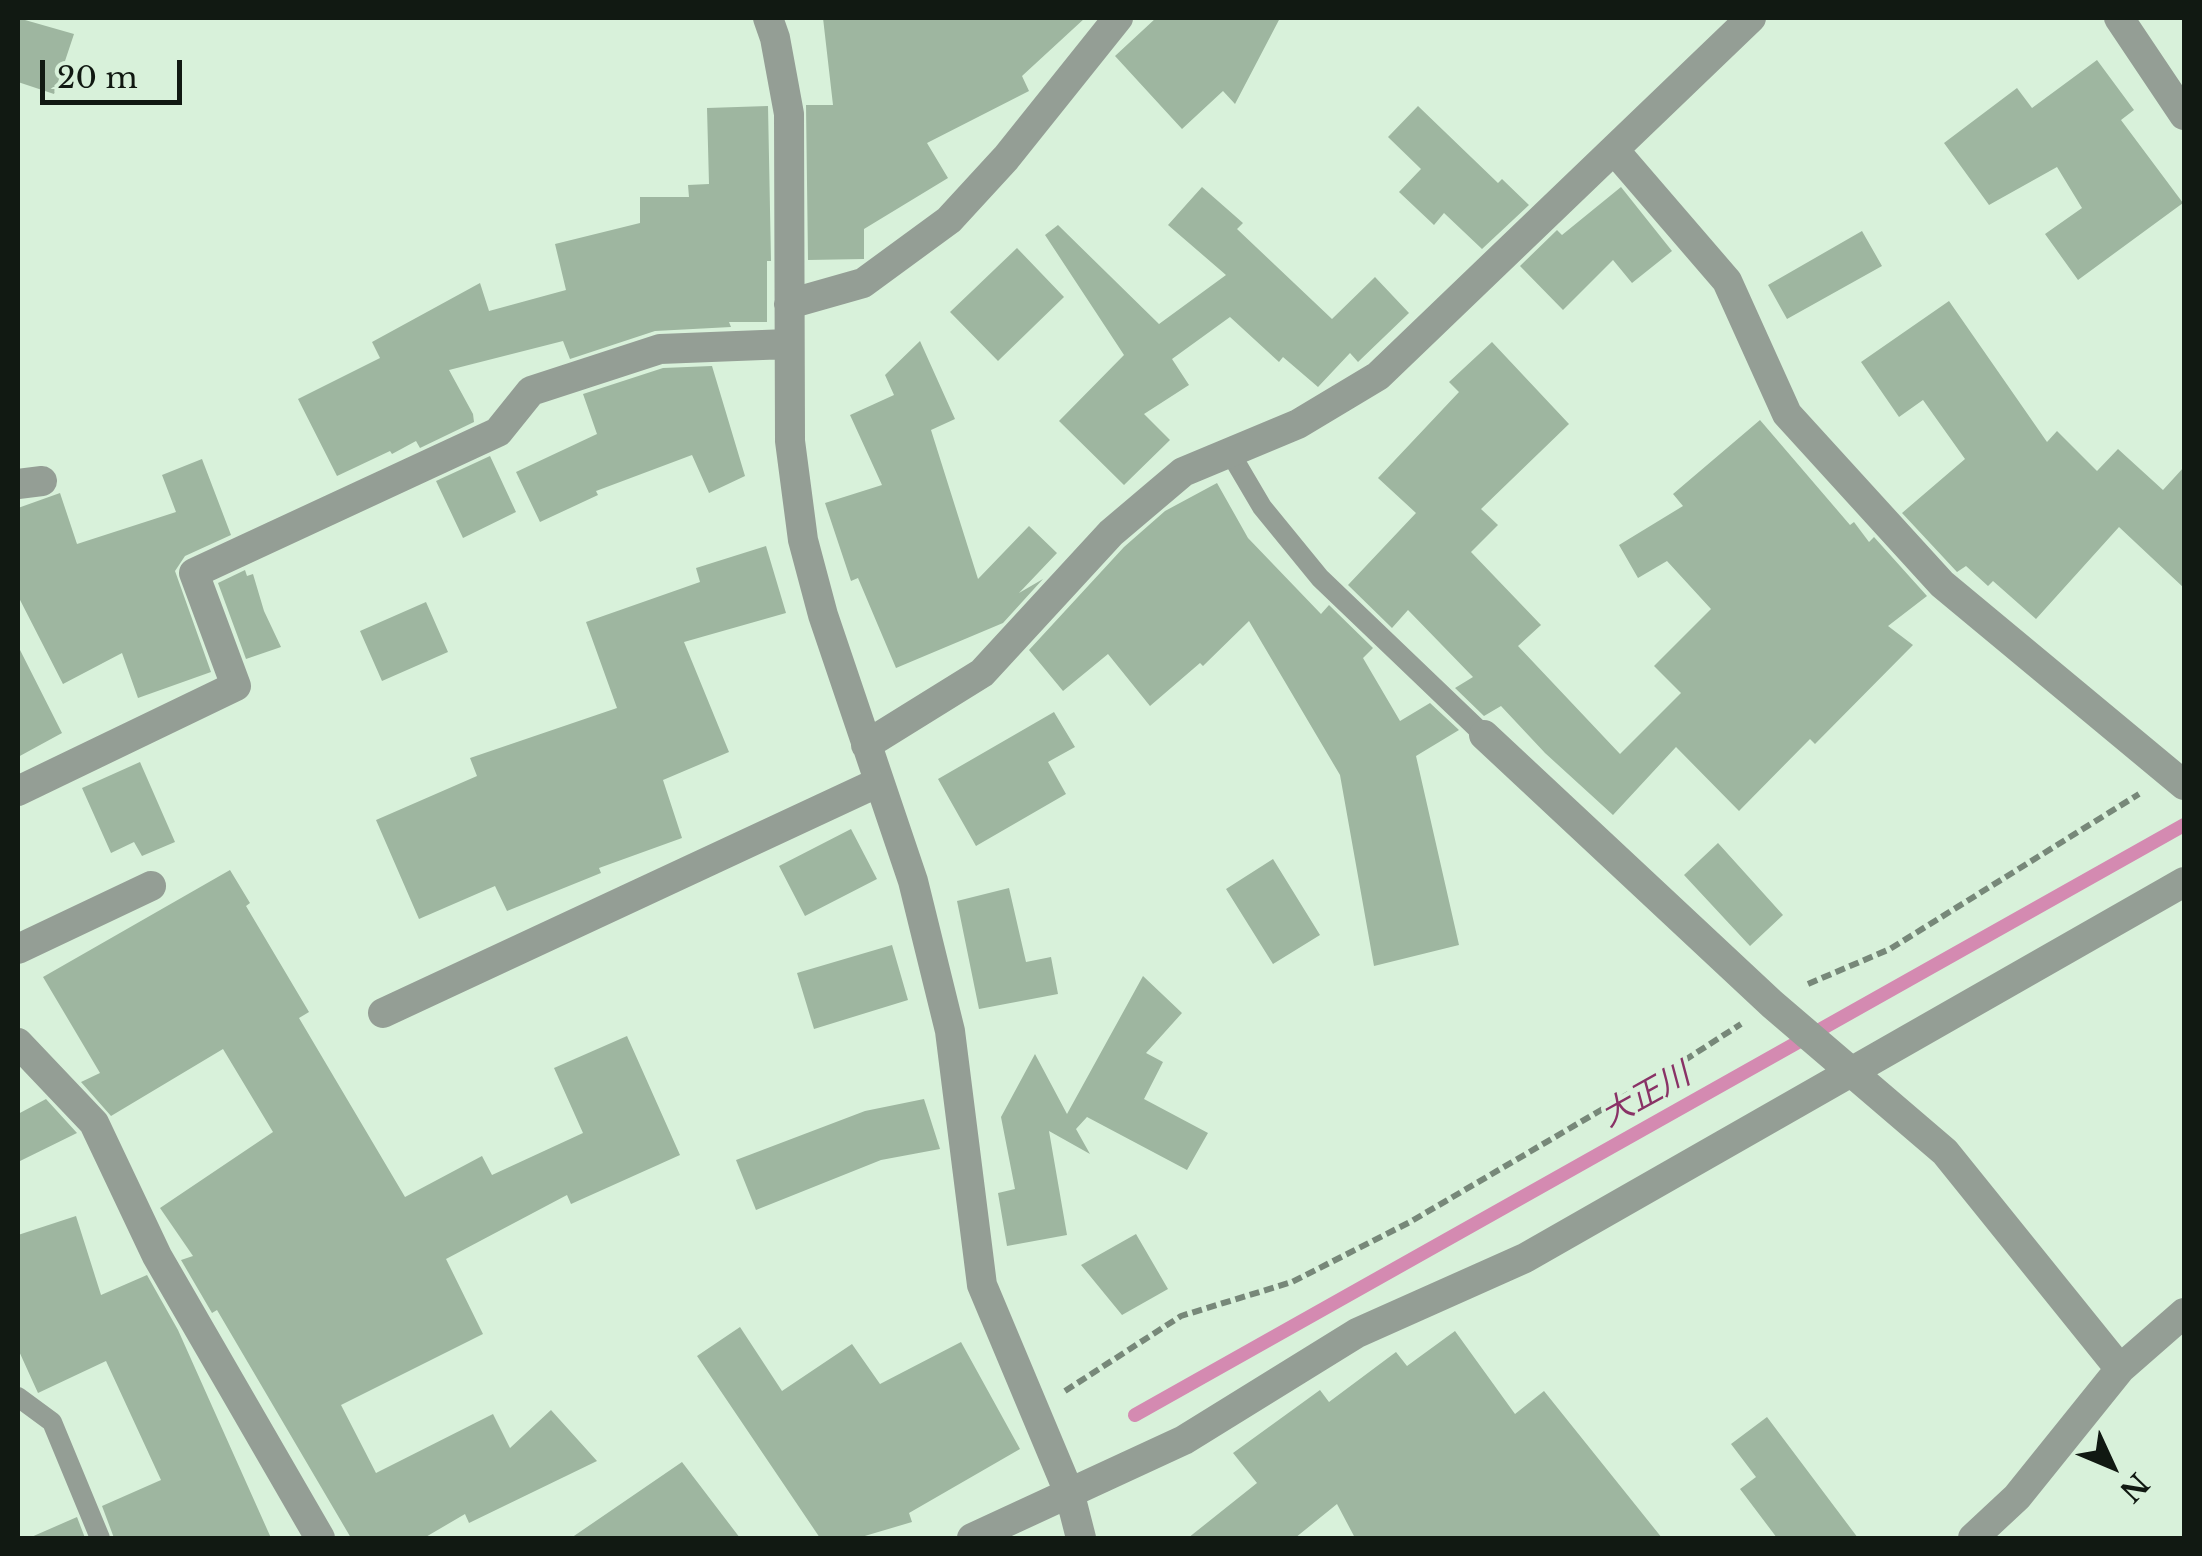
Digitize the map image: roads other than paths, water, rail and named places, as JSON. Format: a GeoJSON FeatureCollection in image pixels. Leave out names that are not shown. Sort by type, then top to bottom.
{"type":"FeatureCollection","features":[{"type":"Feature","properties":{"kind":"street"},"geometry":{"type":"LineString","coordinates":[[789,304],[863,284],[949,220],[1006,158],[1118,18]]}},
{"type":"Feature","properties":{"kind":"street"},"geometry":{"type":"LineString","coordinates":[[866,745],[982,673],[1111,534],[1182,472],[1298,424],[1378,376],[1751,18]]}},
{"type":"Feature","properties":{"kind":"street"},"geometry":{"type":"LineString","coordinates":[[2119,18],[2184,115]]}},
{"type":"Feature","properties":{"kind":"street"},"geometry":{"type":"LineString","coordinates":[[774,24],[788,114],[790,441],[803,540],[823,615],[912,880],[950,1031],[982,1285],[1070,1496],[1081,1538]]}},
{"type":"Feature","properties":{"kind":"street"},"geometry":{"type":"LineString","coordinates":[[1615,151],[1726,281],[1788,414],[1942,584],[2178,780]]}},
{"type":"Feature","properties":{"kind":"street"},"geometry":{"type":"LineString","coordinates":[[18,791],[236,686],[194,573],[498,432],[531,391],[660,348],[788,344]]}},
{"type":"Feature","properties":{"kind":"street"},"geometry":{"type":"LineString","coordinates":[[1484,736],[1772,1004],[1944,1152],[2120,1369]]}},
{"type":"Feature","properties":{"kind":"street"},"geometry":{"type":"LineString","coordinates":[[383,1013],[879,782]]}},
{"type":"Feature","properties":{"kind":"street"},"geometry":{"type":"LineString","coordinates":[[972,1538],[1184,1440],[1357,1333],[1525,1258],[2184,882]]}},
{"type":"Feature","properties":{"kind":"street"},"geometry":{"type":"LineString","coordinates":[[18,949],[151,886]]}},
{"type":"Feature","properties":{"kind":"street"},"geometry":{"type":"LineString","coordinates":[[18,1043],[94,1123],[156,1256],[320,1538]]}},
{"type":"Feature","properties":{"kind":"street"},"geometry":{"type":"LineString","coordinates":[[1973,1538],[2016,1497],[2120,1369],[2184,1313]]}},
{"type":"Feature","properties":{"kind":"lane"},"geometry":{"type":"LineString","coordinates":[[1229,451],[1262,507],[1320,578],[1484,736]]}},
{"type":"Feature","properties":{"kind":"lane"},"geometry":{"type":"LineString","coordinates":[[18,1397],[52,1422],[100,1538]]}},
{"type":"Feature","properties":{"kind":"waterway","name":"大正川"},"geometry":{"type":"LineString","coordinates":[[1135,1415],[2184,825]]}}]}
